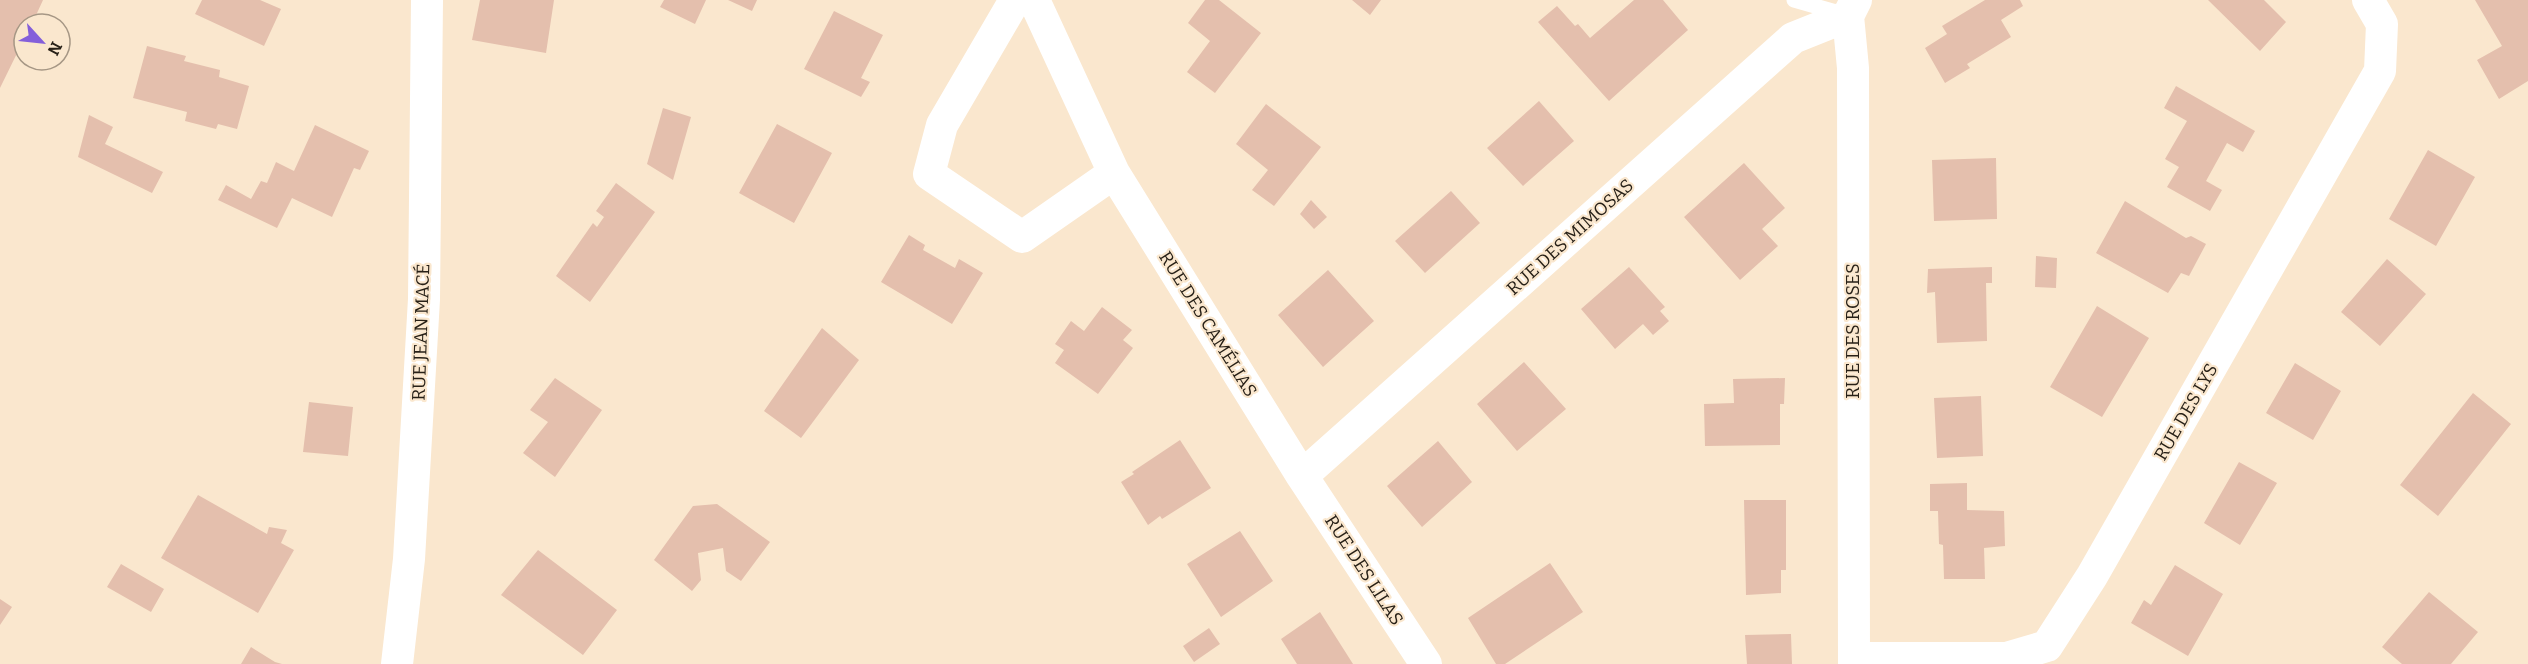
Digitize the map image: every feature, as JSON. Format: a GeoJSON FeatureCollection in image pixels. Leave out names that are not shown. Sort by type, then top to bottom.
{"type":"FeatureCollection","features":[{"type":"Feature","properties":{"kind":"street","name":"RUE JEAN MACÉ"},"geometry":{"type":"LineString","coordinates":[[397,664],[410,559],[424,299],[427,0]]}},
{"type":"Feature","properties":{"kind":"street"},"geometry":{"type":"LineString","coordinates":[[1015,0],[942,125],[929,174],[1022,237],[1114,173]]}},
{"type":"Feature","properties":{"kind":"street","name":"RUE DES CAMÉLIAS"},"geometry":{"type":"LineString","coordinates":[[1034,0],[1114,173],[1302,476]]}},
{"type":"Feature","properties":{"kind":"street","name":"RUE DES LYS"},"geometry":{"type":"LineString","coordinates":[[1854,661],[2006,658],[2047,646],[2092,576],[2380,71],[2382,24],[2368,0]]}},
{"type":"Feature","properties":{"kind":"street","name":"RUE DES MIMOSAS"},"geometry":{"type":"LineString","coordinates":[[1302,476],[1793,38],[1852,8]]}},
{"type":"Feature","properties":{"kind":"street","name":"RUE DES ROSES"},"geometry":{"type":"LineString","coordinates":[[1852,8],[1854,661]]}},
{"type":"Feature","properties":{"kind":"street","name":"RUE DES LILAS"},"geometry":{"type":"LineString","coordinates":[[1302,476],[1426,664]]}},
{"type":"Feature","properties":{"kind":"lane"},"geometry":{"type":"LineString","coordinates":[[1794,0],[1852,8]]}},
{"type":"Feature","properties":{"kind":"building"},"geometry":{"type":"Polygon","coordinates":[[[0,0],[43,0],[38,12],[12,12],[12,64],[0,88],[0,0]]]}},
{"type":"Feature","properties":{"kind":"building"},"geometry":{"type":"Polygon","coordinates":[[[202,0],[260,0],[281,9],[264,46],[195,14],[202,0]]]}},
{"type":"Feature","properties":{"kind":"building"},"geometry":{"type":"Polygon","coordinates":[[[480,0],[554,0],[546,53],[472,40],[480,0]]]}},
{"type":"Feature","properties":{"kind":"building"},"geometry":{"type":"Polygon","coordinates":[[[664,0],[706,0],[695,24],[660,7],[664,0]]]}},
{"type":"Feature","properties":{"kind":"building"},"geometry":{"type":"Polygon","coordinates":[[[728,0],[757,0],[752,11],[728,0]]]}},
{"type":"Feature","properties":{"kind":"building"},"geometry":{"type":"Polygon","coordinates":[[[1205,0],[1219,0],[1261,33],[1215,93],[1187,72],[1210,41],[1188,23],[1205,0]]]}},
{"type":"Feature","properties":{"kind":"building"},"geometry":{"type":"Polygon","coordinates":[[[1352,0],[1381,0],[1370,15],[1352,0]]]}},
{"type":"Feature","properties":{"kind":"building"},"geometry":{"type":"Polygon","coordinates":[[[1634,0],[1663,0],[1688,30],[1609,101],[1538,22],[1557,6],[1575,26],[1578,24],[1590,38],[1634,0]]]}},
{"type":"Feature","properties":{"kind":"building"},"geometry":{"type":"Polygon","coordinates":[[[1985,0],[2020,0],[2023,6],[2001,20],[2011,37],[1967,64],[1970,68],[1945,83],[1925,48],[1947,34],[1942,26],[1985,0]]]}},
{"type":"Feature","properties":{"kind":"building"},"geometry":{"type":"Polygon","coordinates":[[[2208,0],[2264,0],[2286,22],[2260,51],[2208,0]]]}},
{"type":"Feature","properties":{"kind":"building"},"geometry":{"type":"Polygon","coordinates":[[[2475,0],[2528,0],[2528,81],[2499,99],[2477,60],[2502,46],[2475,0]]]}},
{"type":"Feature","properties":{"kind":"building"},"geometry":{"type":"Polygon","coordinates":[[[834,11],[883,35],[861,78],[870,82],[861,97],[804,69],[834,11]]]}},
{"type":"Feature","properties":{"kind":"building"},"geometry":{"type":"Polygon","coordinates":[[[147,46],[186,56],[184,61],[220,70],[219,77],[249,86],[237,129],[218,124],[216,129],[185,121],[187,112],[133,98],[147,46]]]}},
{"type":"Feature","properties":{"kind":"building"},"geometry":{"type":"Polygon","coordinates":[[[2176,86],[2255,131],[2243,152],[2227,143],[2206,181],[2222,190],[2210,211],[2167,187],[2179,167],[2165,159],[2187,121],[2164,108],[2176,86]]]}},
{"type":"Feature","properties":{"kind":"building"},"geometry":{"type":"Polygon","coordinates":[[[1539,101],[1574,141],[1523,186],[1487,148],[1539,101]]]}},
{"type":"Feature","properties":{"kind":"building"},"geometry":{"type":"Polygon","coordinates":[[[1266,104],[1321,147],[1274,206],[1252,190],[1268,170],[1236,144],[1266,104]]]}},
{"type":"Feature","properties":{"kind":"building"},"geometry":{"type":"Polygon","coordinates":[[[663,108],[691,117],[673,180],[647,164],[663,108]]]}},
{"type":"Feature","properties":{"kind":"building"},"geometry":{"type":"Polygon","coordinates":[[[89,115],[113,127],[105,144],[163,172],[152,193],[78,157],[89,115]]]}},
{"type":"Feature","properties":{"kind":"building"},"geometry":{"type":"Polygon","coordinates":[[[777,124],[832,153],[794,223],[739,193],[777,124]]]}},
{"type":"Feature","properties":{"kind":"building"},"geometry":{"type":"Polygon","coordinates":[[[315,125],[369,151],[360,170],[354,168],[332,217],[292,198],[277,228],[218,200],[226,185],[251,199],[261,181],[267,183],[276,162],[294,171],[315,125]]]}},
{"type":"Feature","properties":{"kind":"building"},"geometry":{"type":"Polygon","coordinates":[[[2428,150],[2475,177],[2436,246],[2389,219],[2428,150]]]}},
{"type":"Feature","properties":{"kind":"building"},"geometry":{"type":"Polygon","coordinates":[[[1996,158],[1997,219],[1934,221],[1932,160],[1996,158]]]}},
{"type":"Feature","properties":{"kind":"building"},"geometry":{"type":"Polygon","coordinates":[[[1744,163],[1785,208],[1762,229],[1778,246],[1740,280],[1684,217],[1744,163]]]}},
{"type":"Feature","properties":{"kind":"building"},"geometry":{"type":"Polygon","coordinates":[[[616,183],[655,212],[590,302],[556,276],[593,223],[597,227],[604,217],[596,211],[616,183]]]}},
{"type":"Feature","properties":{"kind":"building"},"geometry":{"type":"Polygon","coordinates":[[[1451,191],[1480,223],[1425,273],[1395,241],[1451,191]]]}},
{"type":"Feature","properties":{"kind":"building"},"geometry":{"type":"Polygon","coordinates":[[[1311,200],[1327,217],[1314,229],[1300,214],[1311,200]]]}},
{"type":"Feature","properties":{"kind":"building"},"geometry":{"type":"Polygon","coordinates":[[[2125,201],[2186,238],[2191,236],[2206,244],[2189,276],[2181,273],[2168,293],[2096,253],[2125,201]]]}},
{"type":"Feature","properties":{"kind":"building"},"geometry":{"type":"Polygon","coordinates":[[[909,235],[925,245],[923,250],[955,268],[959,259],[983,273],[952,324],[881,282],[909,235]]]}},
{"type":"Feature","properties":{"kind":"building"},"geometry":{"type":"Polygon","coordinates":[[[2036,256],[2057,258],[2056,288],[2035,287],[2036,256]]]}},
{"type":"Feature","properties":{"kind":"building"},"geometry":{"type":"Polygon","coordinates":[[[2387,259],[2426,294],[2380,346],[2341,312],[2387,259]]]}},
{"type":"Feature","properties":{"kind":"building"},"geometry":{"type":"Polygon","coordinates":[[[1629,267],[1665,307],[1660,311],[1669,321],[1653,335],[1643,324],[1615,349],[1581,309],[1629,267]]]}},
{"type":"Feature","properties":{"kind":"building"},"geometry":{"type":"Polygon","coordinates":[[[1992,267],[1992,283],[1986,283],[1987,341],[1937,343],[1935,292],[1927,293],[1928,269],[1992,267]]]}},
{"type":"Feature","properties":{"kind":"building"},"geometry":{"type":"Polygon","coordinates":[[[1328,270],[1374,321],[1323,367],[1278,315],[1328,270]]]}},
{"type":"Feature","properties":{"kind":"building"},"geometry":{"type":"Polygon","coordinates":[[[2097,306],[2149,338],[2102,417],[2050,387],[2097,306]]]}},
{"type":"Feature","properties":{"kind":"building"},"geometry":{"type":"Polygon","coordinates":[[[1102,307],[1132,330],[1123,340],[1133,348],[1098,394],[1055,363],[1064,350],[1055,344],[1071,321],[1084,331],[1102,307]]]}},
{"type":"Feature","properties":{"kind":"building"},"geometry":{"type":"Polygon","coordinates":[[[822,328],[859,360],[801,438],[764,411],[822,328]]]}},
{"type":"Feature","properties":{"kind":"building"},"geometry":{"type":"Polygon","coordinates":[[[1524,362],[1566,409],[1517,451],[1477,404],[1524,362]]]}},
{"type":"Feature","properties":{"kind":"building"},"geometry":{"type":"Polygon","coordinates":[[[2295,363],[2341,391],[2313,440],[2266,413],[2295,363]]]}},
{"type":"Feature","properties":{"kind":"building"},"geometry":{"type":"Polygon","coordinates":[[[555,378],[602,410],[555,477],[523,453],[548,422],[530,410],[555,378]]]}},
{"type":"Feature","properties":{"kind":"building"},"geometry":{"type":"Polygon","coordinates":[[[1785,378],[1784,404],[1780,404],[1780,445],[1705,446],[1704,404],[1734,403],[1733,379],[1785,378]]]}},
{"type":"Feature","properties":{"kind":"building"},"geometry":{"type":"Polygon","coordinates":[[[2473,393],[2511,424],[2438,516],[2400,485],[2473,393]]]}},
{"type":"Feature","properties":{"kind":"building"},"geometry":{"type":"Polygon","coordinates":[[[1981,396],[1983,456],[1937,458],[1934,398],[1981,396]]]}},
{"type":"Feature","properties":{"kind":"building"},"geometry":{"type":"Polygon","coordinates":[[[309,402],[353,407],[348,456],[303,452],[309,402]]]}},
{"type":"Feature","properties":{"kind":"building"},"geometry":{"type":"Polygon","coordinates":[[[1180,440],[1211,488],[1162,519],[1160,516],[1148,525],[1121,482],[1180,440]]]}},
{"type":"Feature","properties":{"kind":"building"},"geometry":{"type":"Polygon","coordinates":[[[1438,441],[1472,482],[1422,527],[1387,486],[1438,441]]]}},
{"type":"Feature","properties":{"kind":"building"},"geometry":{"type":"Polygon","coordinates":[[[2239,462],[2277,483],[2240,545],[2204,523],[2239,462]]]}},
{"type":"Feature","properties":{"kind":"building"},"geometry":{"type":"Polygon","coordinates":[[[1967,483],[1967,510],[2004,511],[2005,546],[1984,548],[1985,579],[1944,579],[1943,545],[1939,544],[1938,511],[1930,511],[1930,484],[1967,483]]]}},
{"type":"Feature","properties":{"kind":"building"},"geometry":{"type":"Polygon","coordinates":[[[198,495],[267,534],[269,527],[287,530],[281,543],[294,550],[258,613],[161,558],[198,495]]]}},
{"type":"Feature","properties":{"kind":"building"},"geometry":{"type":"Polygon","coordinates":[[[1744,500],[1786,500],[1786,570],[1781,570],[1781,593],[1746,595],[1744,500]]]}},
{"type":"Feature","properties":{"kind":"building"},"geometry":{"type":"Polygon","coordinates":[[[717,504],[770,542],[741,581],[726,571],[723,548],[698,553],[701,580],[692,591],[654,560],[693,506],[717,504]]]}},
{"type":"Feature","properties":{"kind":"building"},"geometry":{"type":"Polygon","coordinates":[[[1240,531],[1273,581],[1221,617],[1187,564],[1240,531]]]}},
{"type":"Feature","properties":{"kind":"building"},"geometry":{"type":"Polygon","coordinates":[[[538,550],[617,610],[583,655],[501,595],[538,550]]]}},
{"type":"Feature","properties":{"kind":"building"},"geometry":{"type":"Polygon","coordinates":[[[1550,563],[1583,612],[1505,664],[1496,664],[1468,618],[1550,563]]]}},
{"type":"Feature","properties":{"kind":"building"},"geometry":{"type":"Polygon","coordinates":[[[121,564],[164,589],[151,612],[107,587],[121,564]]]}},
{"type":"Feature","properties":{"kind":"building"},"geometry":{"type":"Polygon","coordinates":[[[2175,565],[2223,594],[2188,656],[2131,623],[2144,600],[2151,605],[2175,565]]]}},
{"type":"Feature","properties":{"kind":"building"},"geometry":{"type":"Polygon","coordinates":[[[2429,592],[2478,632],[2451,664],[2402,664],[2382,647],[2429,592]]]}},
{"type":"Feature","properties":{"kind":"building"},"geometry":{"type":"Polygon","coordinates":[[[0,599],[12,607],[0,625],[0,599]]]}},
{"type":"Feature","properties":{"kind":"building"},"geometry":{"type":"Polygon","coordinates":[[[1320,612],[1353,664],[1297,664],[1281,639],[1320,612]]]}},
{"type":"Feature","properties":{"kind":"building"},"geometry":{"type":"Polygon","coordinates":[[[1209,628],[1220,644],[1194,662],[1183,646],[1209,628]]]}},
{"type":"Feature","properties":{"kind":"building"},"geometry":{"type":"Polygon","coordinates":[[[1791,634],[1792,664],[1747,664],[1745,635],[1791,634]]]}},
{"type":"Feature","properties":{"kind":"building"},"geometry":{"type":"Polygon","coordinates":[[[251,647],[275,662],[282,664],[241,664],[251,647]]]}}]}
